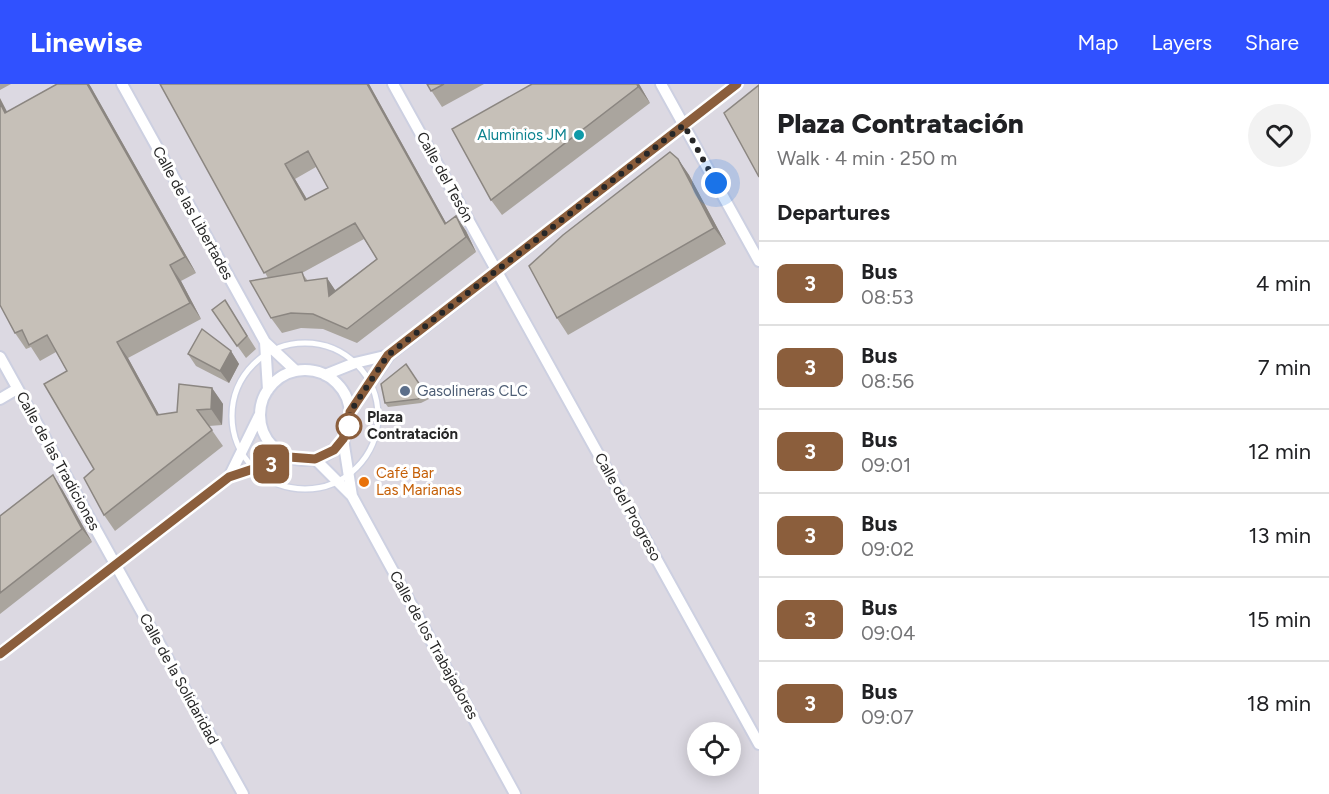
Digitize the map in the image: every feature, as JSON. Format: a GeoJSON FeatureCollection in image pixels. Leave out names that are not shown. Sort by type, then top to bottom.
{"type":"FeatureCollection","features":[{"type":"Feature","properties":{"kind":"street","name":"Calle de las Libertades"},"geometry":{"type":"LineString","coordinates":[[122,84],[265,342],[296,371]]}},
{"type":"Feature","properties":{"kind":"street","name":"Calle del Tesón"},"geometry":{"type":"LineString","coordinates":[[393,84],[496,270]]}},
{"type":"Feature","properties":{"kind":"street"},"geometry":{"type":"LineString","coordinates":[[661,84],[759,261]]}},
{"type":"Feature","properties":{"kind":"street"},"geometry":{"type":"LineString","coordinates":[[350,412],[388,355],[737,84]]}},
{"type":"Feature","properties":{"kind":"street","name":"Calle del Progreso"},"geometry":{"type":"LineString","coordinates":[[496,270],[759,744]]}},
{"type":"Feature","properties":{"kind":"street"},"geometry":{"type":"LineString","coordinates":[[229,477],[261,413],[268,390],[264,357],[265,342]]}},
{"type":"Feature","properties":{"kind":"street"},"geometry":{"type":"LineString","coordinates":[[325,375],[355,363],[388,355]]}},
{"type":"Feature","properties":{"kind":"street","name":"Calle de las Tradiciones"},"geometry":{"type":"LineString","coordinates":[[0,357],[116,565]]}},
{"type":"Feature","properties":{"kind":"street"},"geometry":{"type":"LineString","coordinates":[[268,390],[278,380],[296,371],[314,371],[325,375],[338,385],[346,397],[350,412],[349,426],[343,439],[334,450],[315,459]]}},
{"type":"Feature","properties":{"kind":"street"},"geometry":{"type":"LineString","coordinates":[[0,399],[17,389]]}},
{"type":"Feature","properties":{"kind":"street"},"geometry":{"type":"LineString","coordinates":[[261,413],[267,439],[277,450],[289,457]]}},
{"type":"Feature","properties":{"kind":"street","name":"Calle de los Trabajadores"},"geometry":{"type":"LineString","coordinates":[[343,439],[344,478],[352,496],[515,794]]}},
{"type":"Feature","properties":{"kind":"street"},"geometry":{"type":"LineString","coordinates":[[0,654],[229,477],[289,457],[315,459],[344,478]]}},
{"type":"Feature","properties":{"kind":"street","name":"Calle de la Solidaridad"},"geometry":{"type":"LineString","coordinates":[[116,565],[243,794]]}},
{"type":"Feature","properties":{"kind":"lane"},"geometry":{"type":"LineString","coordinates":[[296,344],[317,345],[337,351],[355,363],[370,384],[377,405],[377,428],[370,449],[344,478],[318,488],[297,489],[277,483],[255,470],[242,453],[233,424],[234,403],[246,373],[275,350],[296,344]]}},
{"type":"Feature","properties":{"kind":"shaded area"},"geometry":{"type":"Polygon","coordinates":[[[0,84],[759,84],[759,794],[0,794],[0,84]]]}},
{"type":"Feature","properties":{"kind":"building"},"geometry":{"type":"Polygon","coordinates":[[[57,84],[87,84],[185,257],[170,265],[190,303],[117,342],[157,415],[177,412],[179,384],[212,388],[211,409],[197,410],[212,430],[104,515],[84,478],[94,469],[44,384],[67,371],[47,335],[29,345],[22,330],[15,333],[0,305],[0,103],[5,113],[57,84]]]}},
{"type":"Feature","properties":{"kind":"building"},"geometry":{"type":"Polygon","coordinates":[[[160,84],[367,84],[445,224],[456,216],[466,237],[347,329],[313,314],[291,313],[271,318],[250,281],[302,272],[305,281],[327,278],[329,296],[377,259],[355,223],[264,273],[160,84]],[[308,151],[285,164],[305,200],[328,188],[308,151]]]}},
{"type":"Feature","properties":{"kind":"building"},"geometry":{"type":"Polygon","coordinates":[[[427,84],[444,84],[431,91],[427,84]]]}},
{"type":"Feature","properties":{"kind":"building"},"geometry":{"type":"Polygon","coordinates":[[[532,84],[637,84],[638,87],[491,200],[452,129],[532,84]]]}},
{"type":"Feature","properties":{"kind":"building"},"geometry":{"type":"Polygon","coordinates":[[[759,85],[759,177],[724,113],[759,85]]]}},
{"type":"Feature","properties":{"kind":"building"},"geometry":{"type":"Polygon","coordinates":[[[670,152],[678,159],[714,228],[557,318],[529,266],[563,235],[670,152]]]}},
{"type":"Feature","properties":{"kind":"building"},"geometry":{"type":"Polygon","coordinates":[[[225,300],[247,336],[237,346],[212,310],[225,300]]]}},
{"type":"Feature","properties":{"kind":"building"},"geometry":{"type":"Polygon","coordinates":[[[202,329],[231,351],[220,371],[188,354],[202,329]]]}},
{"type":"Feature","properties":{"kind":"building"},"geometry":{"type":"Polygon","coordinates":[[[406,364],[426,394],[418,399],[385,403],[381,384],[406,364]]]}},
{"type":"Feature","properties":{"kind":"building"},"geometry":{"type":"Polygon","coordinates":[[[53,475],[82,529],[0,593],[0,516],[53,475]]]}},
{"type":"Feature","properties":{"kind":"bus line","name":"3"},"geometry":{"type":"LineString","coordinates":[[0,654],[229,477],[289,457],[301,460],[315,459],[334,450],[343,439],[349,426],[350,412],[388,355],[737,84]]}},
{"type":"Feature","properties":{"kind":"place","name":"Aluminios JM"},"geometry":{"type":"Point","coordinates":[579,135]}},
{"type":"Feature","properties":{"kind":"place","name":"Gasolineras CLC"},"geometry":{"type":"Point","coordinates":[405,391]}},
{"type":"Feature","properties":{"kind":"place","name":"Plaza Contratación"},"geometry":{"type":"Point","coordinates":[349,426]}},
{"type":"Feature","properties":{"kind":"place","name":"Café Bar Las Marianas"},"geometry":{"type":"Point","coordinates":[364,482]}},
{"type":"Feature","properties":{"kind":"route"},"geometry":{"type":"LineString","coordinates":[[349,426],[350,412],[388,355],[684,125],[716,183]]}}]}
